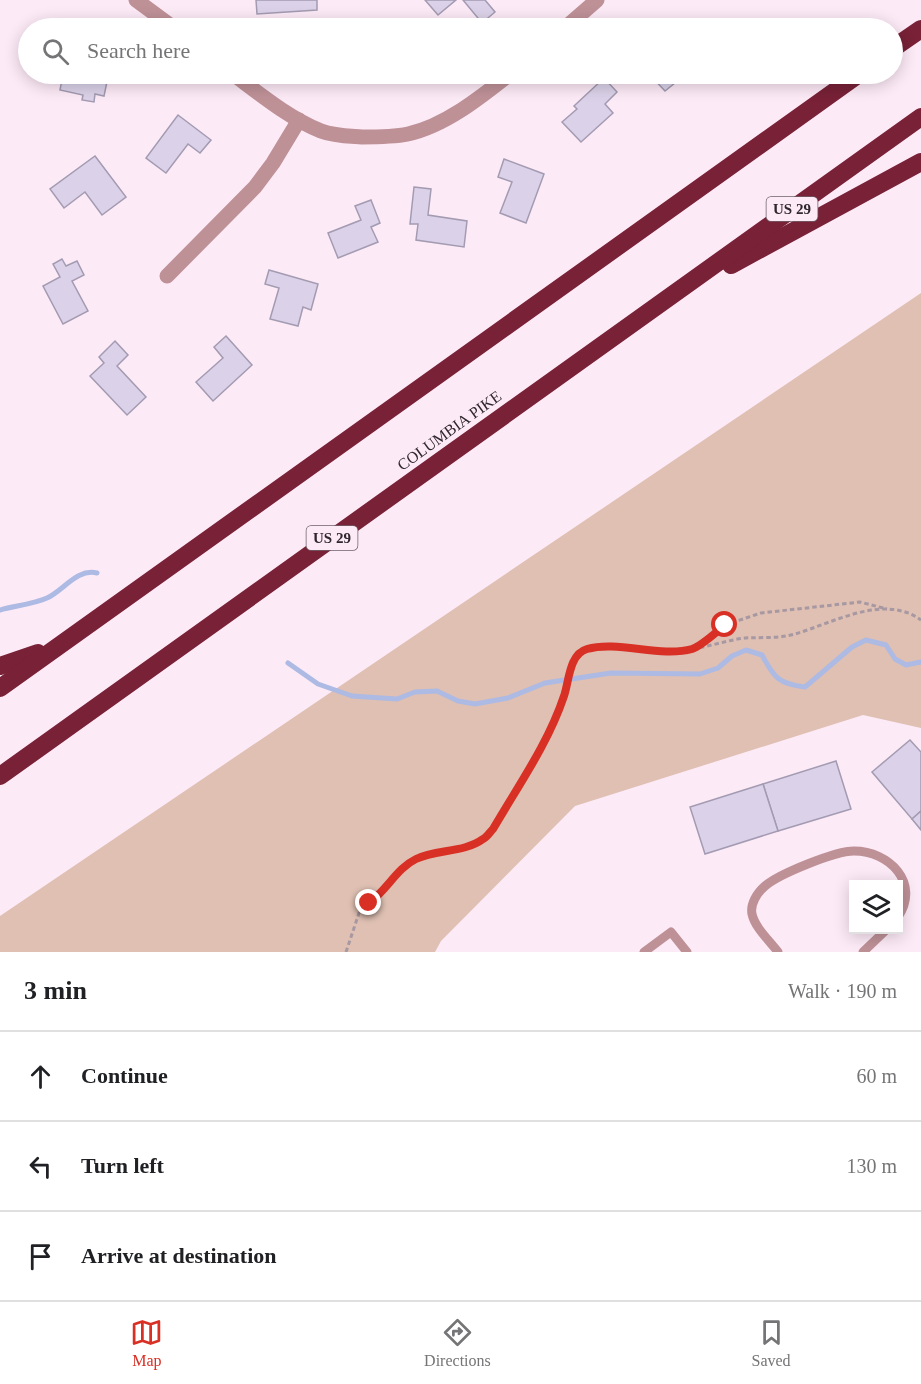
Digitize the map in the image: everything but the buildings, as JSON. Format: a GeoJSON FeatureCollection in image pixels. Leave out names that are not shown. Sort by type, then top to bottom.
{"type":"FeatureCollection","features":[{"type":"Feature","properties":{"kind":"highway"},"geometry":{"type":"LineString","coordinates":[[903,41],[921,29]]}},
{"type":"Feature","properties":{"kind":"highway"},"geometry":{"type":"LineString","coordinates":[[0,688],[844,84]]}},
{"type":"Feature","properties":{"kind":"highway","name":"COLUMBIA PIKE"},"geometry":{"type":"LineString","coordinates":[[0,776],[921,117]]}},
{"type":"Feature","properties":{"kind":"highway"},"geometry":{"type":"LineString","coordinates":[[663,301],[921,162]]}},
{"type":"Feature","properties":{"kind":"highway"},"geometry":{"type":"LineString","coordinates":[[0,666],[59,646]]}},
{"type":"Feature","properties":{"kind":"street"},"geometry":{"type":"LineString","coordinates":[[136,0],[160,18]]}},
{"type":"Feature","properties":{"kind":"street"},"geometry":{"type":"LineString","coordinates":[[576,18],[597,0]]}},
{"type":"Feature","properties":{"kind":"street"},"geometry":{"type":"LineString","coordinates":[[247,84],[298,120],[323,132],[343,136],[409,134],[431,126],[457,112],[496,84]]}},
{"type":"Feature","properties":{"kind":"street"},"geometry":{"type":"LineString","coordinates":[[167,276],[255,187],[273,163],[298,120]]}},
{"type":"Feature","properties":{"kind":"lane"},"geometry":{"type":"LineString","coordinates":[[778,952],[755,923],[752,903],[773,880],[836,853],[854,851],[869,853],[884,859],[898,870],[907,881],[909,893],[903,909]]}},
{"type":"Feature","properties":{"kind":"lane"},"geometry":{"type":"LineString","coordinates":[[644,952],[671,932],[687,952]]}},
{"type":"Feature","properties":{"kind":"lane"},"geometry":{"type":"LineString","coordinates":[[863,952],[882,934]]}},
{"type":"Feature","properties":{"kind":"path"},"geometry":{"type":"LineString","coordinates":[[693,648],[725,625],[761,614],[860,602],[912,614],[921,620]]}},
{"type":"Feature","properties":{"kind":"path"},"geometry":{"type":"LineString","coordinates":[[346,952],[359,913],[382,894],[405,864],[419,857],[468,846],[483,839],[493,829],[545,740],[564,696],[573,662],[578,654],[586,649],[620,647],[652,651],[693,648],[722,641],[794,634],[853,614],[889,610]]}},
{"type":"Feature","properties":{"kind":"shaded area"},"geometry":{"type":"Polygon","coordinates":[[[921,293],[921,728],[863,715],[575,806],[441,941],[435,952],[0,952],[0,916],[921,293]]]}},
{"type":"Feature","properties":{"kind":"waterway"},"geometry":{"type":"LineString","coordinates":[[0,610],[42,600],[83,574],[97,573]]}},
{"type":"Feature","properties":{"kind":"waterway"},"geometry":{"type":"LineString","coordinates":[[288,663],[318,684],[352,696],[397,699],[415,692],[437,691],[458,701],[475,704],[508,698],[545,683],[611,673],[700,674],[718,668],[732,656],[746,650],[762,655],[770,669],[783,682],[805,687],[852,647],[866,640],[886,645],[895,659],[906,665],[921,662]]}},
{"type":"Feature","properties":{"kind":"route"},"geometry":{"type":"LineString","coordinates":[[369,903],[382,894],[405,864],[419,857],[468,846],[483,839],[493,829],[550,731],[564,696],[573,662],[578,654],[586,649],[620,647],[652,651],[693,648],[725,625]]}}]}
